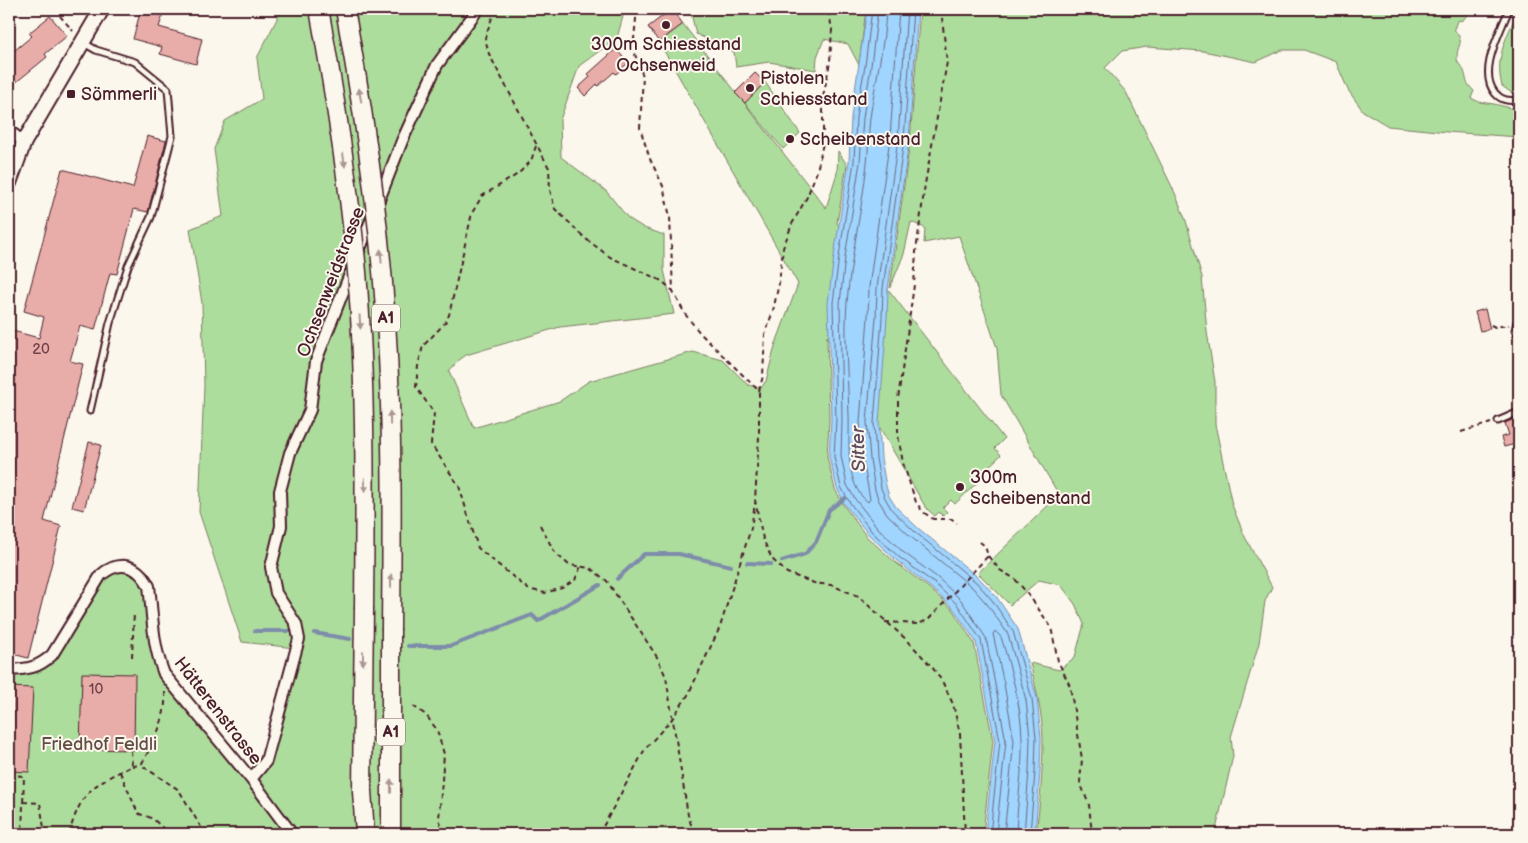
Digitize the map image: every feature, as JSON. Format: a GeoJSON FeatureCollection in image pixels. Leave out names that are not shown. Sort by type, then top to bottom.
{"type":"FeatureCollection","features":[{"type":"Feature","properties":{"kind":"highway","name":"A1"},"geometry":{"type":"LineString","coordinates":[[319,9],[344,164],[357,273],[365,455],[362,791],[365,834]]}},
{"type":"Feature","properties":{"kind":"highway","name":"A1"},"geometry":{"type":"LineString","coordinates":[[345,9],[368,147],[378,222],[385,309],[390,407],[392,834]]}},
{"type":"Feature","properties":{"kind":"highway","name":"A1"},"geometry":{"type":"LineString","coordinates":[[357,834],[362,791]]}},
{"type":"Feature","properties":{"kind":"street"},"geometry":{"type":"LineString","coordinates":[[9,183],[24,142],[80,40],[102,9]]}},
{"type":"Feature","properties":{"kind":"street","name":"Ochsenweidstrasse"},"geometry":{"type":"LineString","coordinates":[[252,779],[266,761],[299,639],[296,624],[276,593],[271,567],[281,526],[280,491],[290,453],[310,410],[316,361],[402,141],[437,65],[478,9]]}},
{"type":"Feature","properties":{"kind":"street"},"geometry":{"type":"LineString","coordinates":[[9,131],[24,142]]}},
{"type":"Feature","properties":{"kind":"street","name":"Hätterenstrasse"},"geometry":{"type":"LineString","coordinates":[[9,670],[31,668],[43,663],[52,655],[101,575],[113,566],[120,565],[134,569],[146,579],[149,586],[156,655],[164,674],[252,779],[292,834]]}},
{"type":"Feature","properties":{"kind":"lane"},"geometry":{"type":"LineString","coordinates":[[1509,9],[1492,53],[1488,69],[1488,80],[1498,97],[1505,100],[1519,100]]}},
{"type":"Feature","properties":{"kind":"lane"},"geometry":{"type":"LineString","coordinates":[[80,40],[96,50],[135,62],[168,89],[172,136],[151,217],[128,266],[110,323],[90,411]]}},
{"type":"Feature","properties":{"kind":"lane"},"geometry":{"type":"LineString","coordinates":[[1518,323],[1515,330],[1519,336]]}},
{"type":"Feature","properties":{"kind":"lane"},"geometry":{"type":"LineString","coordinates":[[1498,421],[1519,412]]}},
{"type":"Feature","properties":{"kind":"path"},"geometry":{"type":"LineString","coordinates":[[54,9],[80,40]]}},
{"type":"Feature","properties":{"kind":"path"},"geometry":{"type":"LineString","coordinates":[[495,9],[485,38],[489,54],[549,168],[550,190],[555,208],[586,239],[610,258],[662,281],[673,290],[685,314],[695,327],[759,391]]}},
{"type":"Feature","properties":{"kind":"path"},"geometry":{"type":"LineString","coordinates":[[637,9],[633,49],[643,76],[640,128],[650,159],[663,186],[670,217],[673,290]]}},
{"type":"Feature","properties":{"kind":"path"},"geometry":{"type":"LineString","coordinates":[[599,834],[645,749],[672,719],[688,695],[720,628],[751,528],[756,500],[760,430],[759,391],[763,376],[765,334],[779,282],[783,248],[792,224],[807,197],[818,171],[823,143],[823,97],[830,62],[832,28],[828,9]]}},
{"type":"Feature","properties":{"kind":"path"},"geometry":{"type":"LineString","coordinates":[[941,9],[946,62],[925,184],[916,252],[914,284],[898,399],[898,435],[903,463],[916,502],[928,516],[938,520],[952,519],[957,523]]}},
{"type":"Feature","properties":{"kind":"path"},"geometry":{"type":"LineString","coordinates":[[536,146],[531,162],[518,174],[482,196],[472,213],[449,315],[445,323],[423,346],[418,366],[416,387],[434,413],[431,444],[459,486],[478,548],[528,589],[545,593],[562,588],[575,580],[581,566]]}},
{"type":"Feature","properties":{"kind":"path"},"geometry":{"type":"LineString","coordinates":[[1490,325],[1494,327],[1518,323]]}},
{"type":"Feature","properties":{"kind":"path"},"geometry":{"type":"LineString","coordinates":[[1461,432],[1498,421]]}},
{"type":"Feature","properties":{"kind":"path"},"geometry":{"type":"LineString","coordinates":[[756,500],[763,539],[772,560],[787,573],[814,583],[831,585],[858,596],[908,641],[942,681],[953,704],[960,734],[965,834]]}},
{"type":"Feature","properties":{"kind":"path"},"geometry":{"type":"LineString","coordinates":[[540,525],[554,553],[568,565],[590,568],[607,581],[657,657],[666,677],[688,815],[694,834]]}},
{"type":"Feature","properties":{"kind":"path"},"geometry":{"type":"LineString","coordinates":[[980,542],[985,546],[988,556],[1000,570],[1015,579],[1028,594],[1051,626],[1058,661],[1070,686],[1082,759],[1080,782],[1088,805],[1092,834]]}},
{"type":"Feature","properties":{"kind":"path"},"geometry":{"type":"LineString","coordinates":[[885,622],[918,624],[928,620],[988,556]]}},
{"type":"Feature","properties":{"kind":"path"},"geometry":{"type":"LineString","coordinates":[[132,657],[134,613]]}},
{"type":"Feature","properties":{"kind":"path"},"geometry":{"type":"LineString","coordinates":[[141,765],[158,734],[166,707],[164,674]]}},
{"type":"Feature","properties":{"kind":"path"},"geometry":{"type":"LineString","coordinates":[[9,706],[9,733]]}},
{"type":"Feature","properties":{"kind":"path"},"geometry":{"type":"LineString","coordinates":[[413,706],[426,716],[437,730],[444,754],[439,819],[444,834]]}},
{"type":"Feature","properties":{"kind":"path"},"geometry":{"type":"LineString","coordinates":[[132,750],[132,766]]}},
{"type":"Feature","properties":{"kind":"path"},"geometry":{"type":"LineString","coordinates":[[69,834],[74,815],[83,798],[98,783],[132,766],[141,765],[179,790],[205,834]]}},
{"type":"Feature","properties":{"kind":"path"},"geometry":{"type":"LineString","coordinates":[[120,772],[138,813],[143,817],[152,818],[162,827],[162,834]]}},
{"type":"Feature","properties":{"kind":"path"},"geometry":{"type":"LineString","coordinates":[[9,775],[24,776],[22,834]]}},
{"type":"Feature","properties":{"kind":"path"},"geometry":{"type":"LineString","coordinates":[[24,802],[40,803],[45,834]]}},
{"type":"Feature","properties":{"kind":"green space","name":"Friedhof Feldli"},"geometry":{"type":"Polygon","coordinates":[[[282,9],[625,9],[617,38],[579,66],[560,120],[561,157],[606,191],[628,218],[644,228],[664,235],[664,270],[674,314],[560,327],[466,355],[449,371],[474,428],[560,401],[589,381],[693,352],[723,360],[748,385],[761,388],[766,381],[775,346],[798,284],[659,42],[683,24],[826,208],[837,173],[838,151],[847,165],[837,223],[1004,439],[995,448],[1001,455],[984,471],[986,474],[955,504],[951,500],[943,508],[947,512],[943,516],[939,512],[935,516],[926,508],[827,336],[829,420],[827,457],[835,489],[844,506],[867,537],[952,609],[974,643],[993,741],[983,834],[9,834],[9,676],[36,671],[52,663],[107,576],[123,570],[135,573],[143,585],[151,649],[158,673],[168,688],[252,789],[295,648],[242,642],[199,512],[204,385],[202,303],[190,229],[223,216],[214,149],[225,121],[262,99],[257,58],[282,9]]]}},
{"type":"Feature","properties":{"kind":"green space"},"geometry":{"type":"Polygon","coordinates":[[[690,9],[866,9],[859,65],[848,44],[824,39],[817,57],[816,70],[769,62],[736,67],[734,52],[696,34],[690,9]]]}},
{"type":"Feature","properties":{"kind":"green space"},"geometry":{"type":"Polygon","coordinates":[[[920,9],[1472,9],[1463,20],[1457,21],[1454,29],[1460,38],[1457,60],[1464,71],[1467,83],[1474,91],[1471,98],[1479,102],[1519,110],[1519,137],[1388,126],[1363,111],[1348,90],[1336,62],[1304,50],[1282,50],[1256,62],[1203,51],[1147,47],[1122,51],[1105,68],[1126,92],[1175,193],[1186,221],[1202,277],[1207,332],[1215,382],[1215,424],[1232,505],[1245,537],[1272,587],[1265,601],[1259,643],[1231,737],[1233,756],[1215,834],[1036,834],[1043,738],[1040,710],[1030,663],[1059,670],[1075,657],[1084,624],[1075,604],[1061,585],[1039,580],[1010,605],[978,573],[1059,495],[1001,395],[997,348],[959,236],[924,243],[925,228],[911,222],[904,254],[890,288],[910,141],[920,9]]]}},
{"type":"Feature","properties":{"kind":"green space"},"geometry":{"type":"Polygon","coordinates":[[[1518,9],[1519,93],[1512,93],[1502,86],[1500,65],[1503,46],[1518,9]]]}},
{"type":"Feature","properties":{"kind":"green space"},"geometry":{"type":"Polygon","coordinates":[[[765,82],[800,133],[783,149],[745,103],[765,82]]]}},
{"type":"Feature","properties":{"kind":"water","name":"Sitter"},"geometry":{"type":"Polygon","coordinates":[[[867,9],[918,9],[909,141],[888,289],[879,423],[881,458],[886,486],[889,496],[896,507],[918,528],[980,579],[996,596],[1018,629],[1037,698],[1041,738],[1035,834],[985,834],[995,741],[976,642],[953,608],[869,535],[845,505],[837,488],[829,457],[831,420],[828,303],[849,161],[851,117],[867,9]]]}},
{"type":"Feature","properties":{"kind":"building"},"geometry":{"type":"Polygon","coordinates":[[[141,9],[165,9],[159,27],[202,39],[196,64],[160,54],[162,47],[133,39],[141,9]]]}},
{"type":"Feature","properties":{"kind":"building","name":"300m Schiesstand Ochsenweid"},"geometry":{"type":"Polygon","coordinates":[[[672,9],[683,24],[659,42],[648,27],[672,9]]]}},
{"type":"Feature","properties":{"kind":"building"},"geometry":{"type":"Polygon","coordinates":[[[50,16],[67,36],[45,54],[47,57],[9,88],[9,55],[32,36],[29,33],[50,16]]]}},
{"type":"Feature","properties":{"kind":"building"},"geometry":{"type":"Polygon","coordinates":[[[616,49],[628,63],[616,74],[614,72],[598,86],[597,84],[585,96],[578,88],[590,77],[588,74],[616,49]]]}},
{"type":"Feature","properties":{"kind":"building","name":"Pistolen Schiessstand"},"geometry":{"type":"Polygon","coordinates":[[[755,73],[765,82],[745,103],[735,93],[755,73]]]}},
{"type":"Feature","properties":{"kind":"building"},"geometry":{"type":"Polygon","coordinates":[[[147,136],[166,141],[148,212],[134,209],[117,274],[110,273],[95,330],[80,326],[70,361],[83,364],[44,521],[61,526],[28,658],[9,653],[9,513],[12,501],[9,501],[9,392],[13,374],[9,372],[9,330],[39,338],[44,317],[24,311],[62,169],[133,188],[147,136]]]}},
{"type":"Feature","properties":{"kind":"building"},"geometry":{"type":"Polygon","coordinates":[[[1485,309],[1490,329],[1480,331],[1475,312],[1485,309]]]}},
{"type":"Feature","properties":{"kind":"building"},"geometry":{"type":"Polygon","coordinates":[[[1519,417],[1519,443],[1504,447],[1501,437],[1509,435],[1505,423],[1519,417]]]}},
{"type":"Feature","properties":{"kind":"building"},"geometry":{"type":"Polygon","coordinates":[[[89,442],[101,445],[84,510],[72,507],[89,442]]]}},
{"type":"Feature","properties":{"kind":"building"},"geometry":{"type":"Polygon","coordinates":[[[82,673],[135,674],[134,750],[80,749],[82,673]]]}},
{"type":"Feature","properties":{"kind":"building"},"geometry":{"type":"Polygon","coordinates":[[[9,687],[33,688],[29,772],[9,771],[12,704],[9,704],[9,687]]]}},
{"type":"Feature","properties":{"kind":"waterway"},"geometry":{"type":"LineString","coordinates":[[782,561],[805,554],[816,542],[829,510],[845,498]]}},
{"type":"Feature","properties":{"kind":"waterway"},"geometry":{"type":"LineString","coordinates":[[617,579],[644,554],[679,554],[731,566]]}},
{"type":"Feature","properties":{"kind":"waterway"},"geometry":{"type":"LineString","coordinates":[[747,563],[771,564]]}},
{"type":"Feature","properties":{"kind":"waterway"},"geometry":{"type":"LineString","coordinates":[[408,646],[451,646],[532,615],[538,621],[600,585]]}},
{"type":"Feature","properties":{"kind":"waterway"},"geometry":{"type":"LineString","coordinates":[[255,631],[291,631]]}},
{"type":"Feature","properties":{"kind":"waterway"},"geometry":{"type":"LineString","coordinates":[[314,633],[350,639]]}},
{"type":"Feature","properties":{"kind":"place","name":"300m Schiesstand Ochsenweid"},"geometry":{"type":"Point","coordinates":[666,25]}},
{"type":"Feature","properties":{"kind":"place","name":"Pistolen Schiessstand"},"geometry":{"type":"Point","coordinates":[750,88]}},
{"type":"Feature","properties":{"kind":"place","name":"Sömmerli"},"geometry":{"type":"Point","coordinates":[71,94]}},
{"type":"Feature","properties":{"kind":"place","name":"Scheibenstand"},"geometry":{"type":"Point","coordinates":[790,139]}},
{"type":"Feature","properties":{"kind":"place","name":"300m Scheibenstand"},"geometry":{"type":"Point","coordinates":[960,487]}}]}
